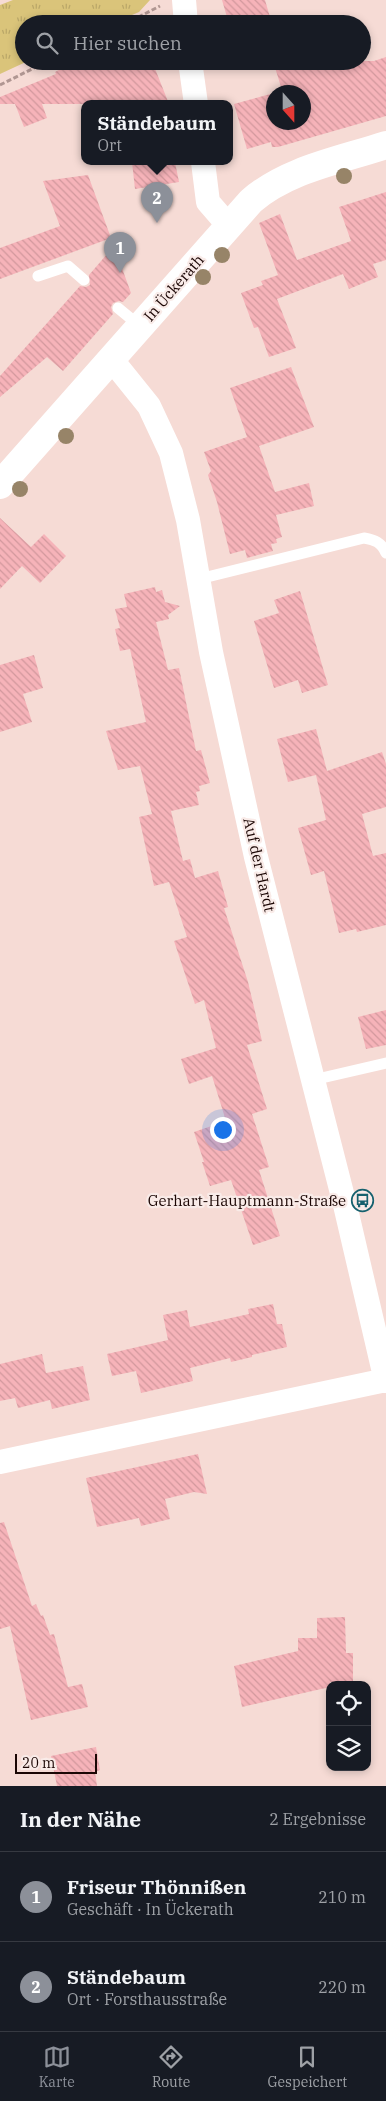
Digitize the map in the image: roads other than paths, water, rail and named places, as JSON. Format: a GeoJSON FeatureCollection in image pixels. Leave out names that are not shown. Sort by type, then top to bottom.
{"type":"FeatureCollection","features":[{"type":"Feature","properties":{"kind":"main road","name":"In Ückerath"},"geometry":{"type":"LineString","coordinates":[[0,485],[112,360],[228,225],[255,197],[300,173],[386,145]]}},
{"type":"Feature","properties":{"kind":"street"},"geometry":{"type":"LineString","coordinates":[[175,2],[182,15]]}},
{"type":"Feature","properties":{"kind":"street"},"geometry":{"type":"LineString","coordinates":[[191,70],[195,100]]}},
{"type":"Feature","properties":{"kind":"street"},"geometry":{"type":"LineString","coordinates":[[203,165],[208,202],[228,225]]}},
{"type":"Feature","properties":{"kind":"street","name":"Auf der Hardt"},"geometry":{"type":"LineString","coordinates":[[112,360],[149,406],[171,453],[188,520],[211,652],[256,857],[313,1080],[386,1381]]}},
{"type":"Feature","properties":{"kind":"street"},"geometry":{"type":"LineString","coordinates":[[0,1462],[386,1381]]}},
{"type":"Feature","properties":{"kind":"lane"},"geometry":{"type":"LineString","coordinates":[[38,276],[68,266],[84,280]]}},
{"type":"Feature","properties":{"kind":"lane"},"geometry":{"type":"LineString","coordinates":[[118,308],[140,327]]}},
{"type":"Feature","properties":{"kind":"lane"},"geometry":{"type":"LineString","coordinates":[[199,580],[364,538],[375,540],[381,544],[386,553]]}},
{"type":"Feature","properties":{"kind":"lane"},"geometry":{"type":"LineString","coordinates":[[313,1080],[386,1063]]}},
{"type":"Feature","properties":{"kind":"place","name":"Ständebaum"},"geometry":{"type":"Point","coordinates":[157,223]}},
{"type":"Feature","properties":{"kind":"place","name":"Friseur Thönnißen"},"geometry":{"type":"Point","coordinates":[120,273]}},
{"type":"Feature","properties":{"kind":"place","name":"Gerhart-Hauptmann-Straße"},"geometry":{"type":"Point","coordinates":[362,1201]}}]}
